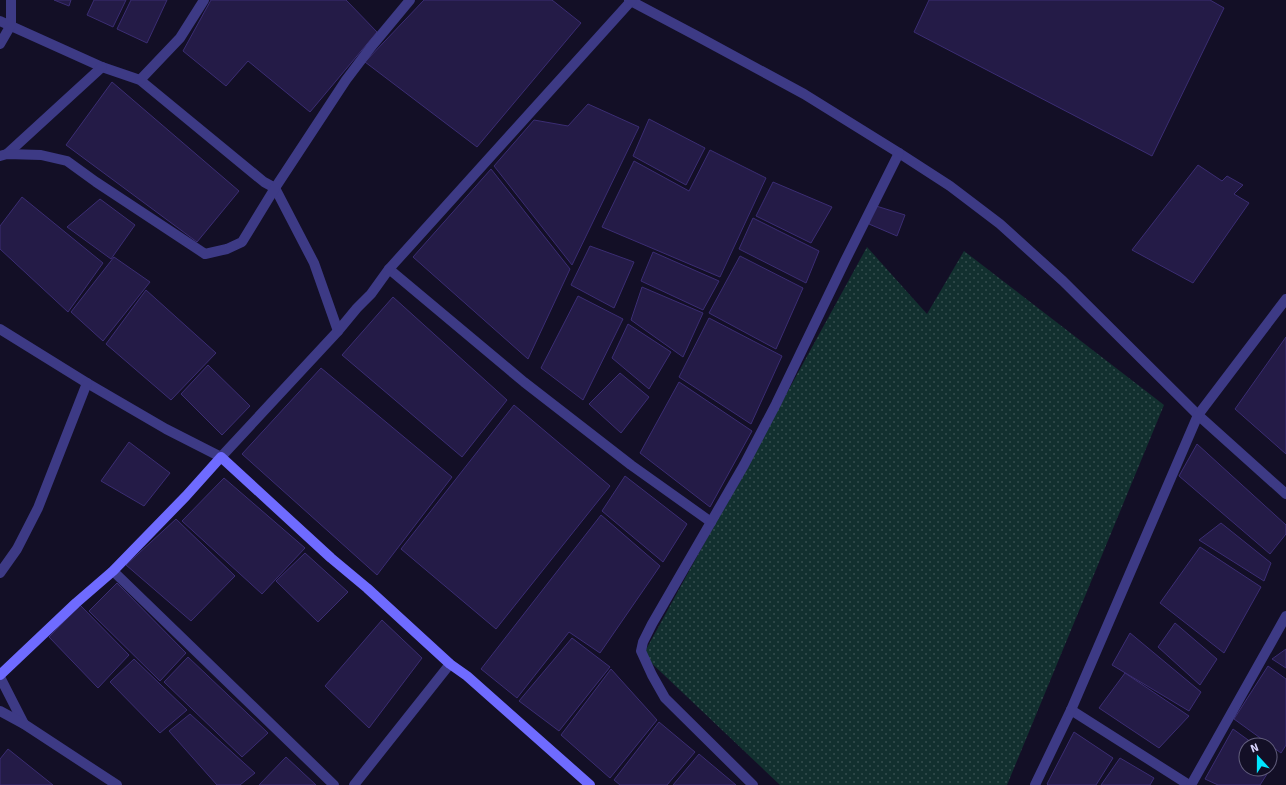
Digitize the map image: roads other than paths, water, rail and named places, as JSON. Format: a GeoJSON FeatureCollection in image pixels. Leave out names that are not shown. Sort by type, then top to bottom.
{"type":"FeatureCollection","features":[{"type":"Feature","properties":{"kind":"street"},"geometry":{"type":"LineString","coordinates":[[0,44],[11,25],[11,0]]}},
{"type":"Feature","properties":{"kind":"street"},"geometry":{"type":"LineString","coordinates":[[140,80],[180,38],[204,0]]}},
{"type":"Feature","properties":{"kind":"street"},"geometry":{"type":"LineString","coordinates":[[3,155],[41,156],[67,161],[96,182],[205,254],[227,249],[242,242],[275,188],[346,80],[410,0]]}},
{"type":"Feature","properties":{"kind":"street"},"geometry":{"type":"LineString","coordinates":[[24,724],[0,676],[76,603],[113,571],[186,496],[338,331],[371,294],[389,269],[630,0],[804,94],[950,186],[1000,224],[1064,281],[1198,415],[1286,494]]}},
{"type":"Feature","properties":{"kind":"street"},"geometry":{"type":"LineString","coordinates":[[0,21],[102,67],[140,80],[264,182],[275,188],[314,263],[338,331]]}},
{"type":"Feature","properties":{"kind":"street"},"geometry":{"type":"LineString","coordinates":[[3,155],[102,67]]}},
{"type":"Feature","properties":{"kind":"street"},"geometry":{"type":"LineString","coordinates":[[753,785],[665,698],[652,675],[642,651],[644,642],[652,624],[744,465],[782,392],[899,153]]}},
{"type":"Feature","properties":{"kind":"street"},"geometry":{"type":"LineString","coordinates":[[389,269],[524,382],[631,465],[711,522]]}},
{"type":"Feature","properties":{"kind":"street"},"geometry":{"type":"LineString","coordinates":[[1035,785],[1071,710],[1198,415],[1286,299]]}},
{"type":"Feature","properties":{"kind":"street"},"geometry":{"type":"LineString","coordinates":[[0,329],[87,383],[166,429],[221,457],[450,664],[466,676],[590,785]]}},
{"type":"Feature","properties":{"kind":"street"},"geometry":{"type":"LineString","coordinates":[[0,573],[17,549],[38,508],[87,383]]}},
{"type":"Feature","properties":{"kind":"street"},"geometry":{"type":"LineString","coordinates":[[113,571],[334,785]]}},
{"type":"Feature","properties":{"kind":"street"},"geometry":{"type":"LineString","coordinates":[[1071,710],[1190,785],[1286,616]]}},
{"type":"Feature","properties":{"kind":"street"},"geometry":{"type":"LineString","coordinates":[[354,785],[450,664]]}},
{"type":"Feature","properties":{"kind":"street"},"geometry":{"type":"LineString","coordinates":[[0,711],[24,724],[117,785]]}}]}
